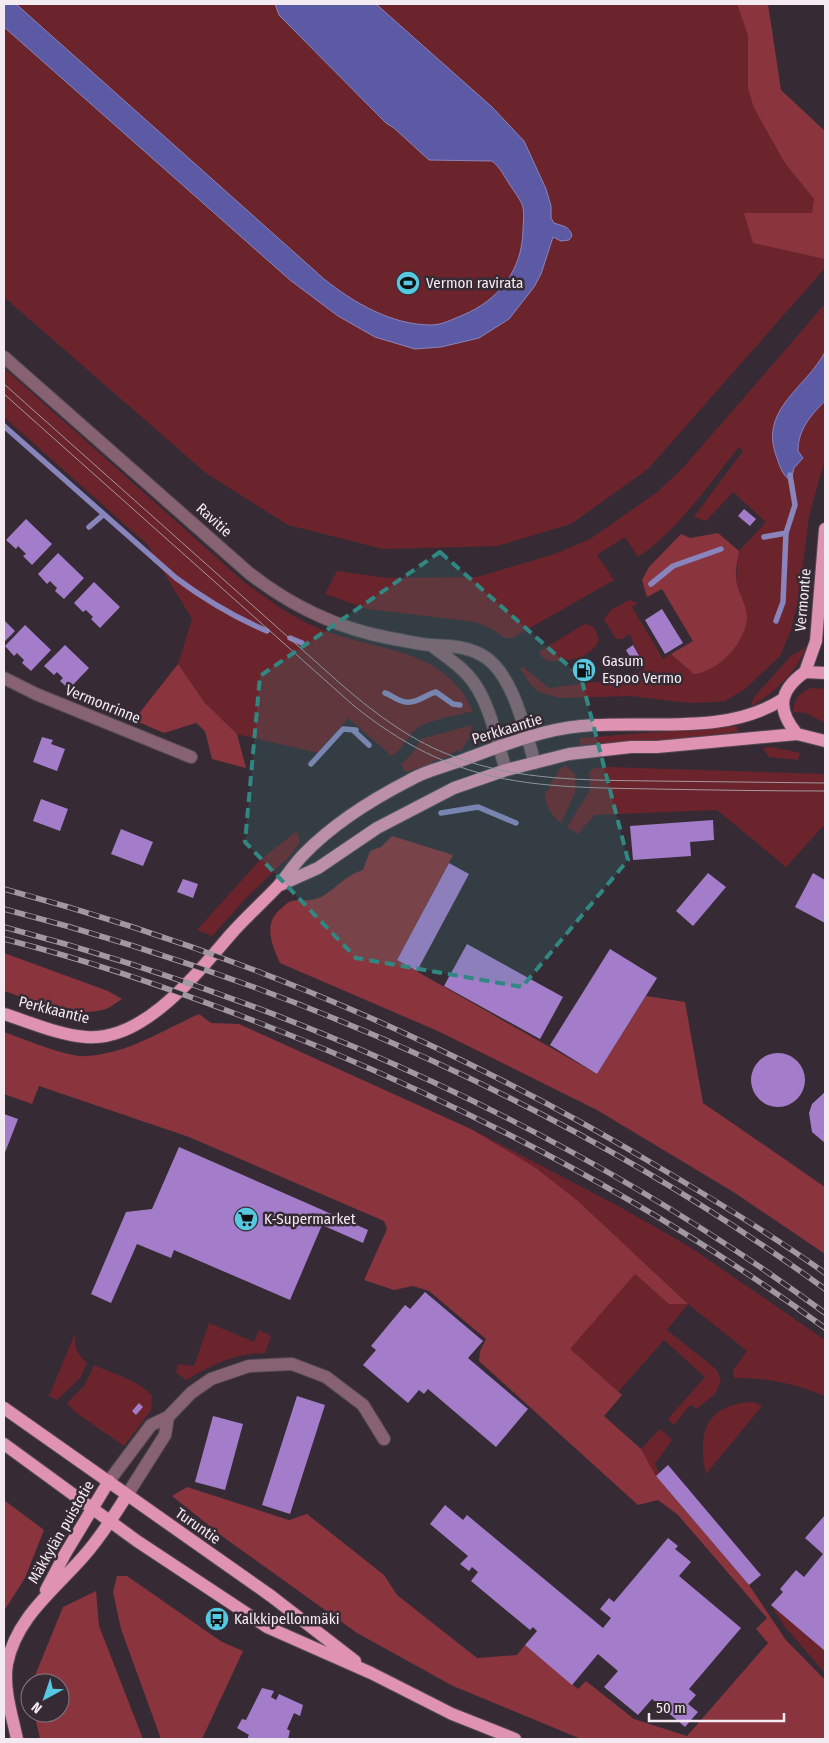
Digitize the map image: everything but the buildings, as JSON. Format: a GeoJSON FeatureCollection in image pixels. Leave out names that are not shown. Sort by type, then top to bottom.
{"type":"FeatureCollection","features":[{"type":"Feature","properties":{"kind":"main road","name":"Vermontie"},"geometry":{"type":"LineString","coordinates":[[805,672],[816,641],[825,529]]}},
{"type":"Feature","properties":{"kind":"main road"},"geometry":{"type":"LineString","coordinates":[[825,673],[805,672],[790,687],[783,699],[782,710],[786,722],[796,734],[825,742]]}},
{"type":"Feature","properties":{"kind":"main road","name":"Perkkaantie"},"geometry":{"type":"LineString","coordinates":[[4,1014],[87,1038],[115,1033],[136,1024],[163,1007],[186,986],[244,920],[278,886],[304,854],[343,821],[411,779],[498,747],[578,726],[624,723],[702,723],[749,716],[767,709],[783,699]]}},
{"type":"Feature","properties":{"kind":"main road","name":"Perkkaantie"},"geometry":{"type":"LineString","coordinates":[[278,886],[318,868],[377,828],[454,788],[506,770],[588,751],[796,734]]}},
{"type":"Feature","properties":{"kind":"main road","name":"Turuntie"},"geometry":{"type":"LineString","coordinates":[[4,1408],[271,1596],[371,1673]]}},
{"type":"Feature","properties":{"kind":"main road","name":"Turuntie"},"geometry":{"type":"LineString","coordinates":[[4,1444],[91,1508],[219,1597],[267,1627],[371,1673],[452,1714],[515,1739]]}},
{"type":"Feature","properties":{"kind":"main road","name":"Mäkkylän puistotie"},"geometry":{"type":"LineString","coordinates":[[17,1739],[6,1685],[7,1665],[20,1630],[41,1600],[91,1508],[109,1481]]}},
{"type":"Feature","properties":{"kind":"main road","name":"Mäkkylän puistotie"},"geometry":{"type":"LineString","coordinates":[[41,1600],[83,1557],[128,1495]]}},
{"type":"Feature","properties":{"kind":"street","name":"Ravitie"},"geometry":{"type":"LineString","coordinates":[[5,357],[275,594],[303,609],[349,628],[430,645],[462,647],[486,657],[497,668],[508,687],[535,763]]}},
{"type":"Feature","properties":{"kind":"street","name":"Ravitie"},"geometry":{"type":"LineString","coordinates":[[430,645],[463,670],[475,684],[483,700],[506,770]]}},
{"type":"Feature","properties":{"kind":"street","name":"Vermonrinne"},"geometry":{"type":"LineString","coordinates":[[4,678],[36,694],[191,757]]}},
{"type":"Feature","properties":{"kind":"street"},"geometry":{"type":"LineString","coordinates":[[109,1481],[151,1425],[168,1417],[191,1393],[211,1379],[249,1366],[292,1364],[326,1377],[363,1405],[384,1439]]}},
{"type":"Feature","properties":{"kind":"street"},"geometry":{"type":"LineString","coordinates":[[128,1495],[165,1435],[168,1417]]}},
{"type":"Feature","properties":{"kind":"highlighted area"},"geometry":{"type":"Polygon","coordinates":[[[440,552],[581,677],[628,860],[522,987],[356,958],[245,842],[260,676],[440,552]]]}},
{"type":"Feature","properties":{"kind":"shaded area","name":"Vermon ravirata"},"geometry":{"type":"Polygon","coordinates":[[[4,4],[757,4],[762,96],[825,161],[825,268],[648,469],[571,524],[497,546],[383,549],[288,525],[206,473],[4,297],[4,4]]]}},
{"type":"Feature","properties":{"kind":"shaded area"},"geometry":{"type":"Polygon","coordinates":[[[4,4],[16,4],[324,279],[361,304],[388,317],[416,324],[435,325],[447,322],[476,309],[498,292],[513,271],[522,245],[524,214],[522,204],[502,172],[492,161],[429,160],[386,123],[279,15],[275,4],[376,4],[492,107],[524,141],[546,189],[551,206],[551,218],[554,223],[568,228],[572,236],[569,240],[561,241],[553,237],[541,274],[534,287],[509,319],[479,338],[441,347],[415,349],[375,337],[338,316],[290,280],[4,27],[4,4]]]}},
{"type":"Feature","properties":{"kind":"shaded area"},"geometry":{"type":"Polygon","coordinates":[[[737,4],[768,4],[781,90],[825,131],[825,259],[753,243],[744,213],[812,213],[814,199],[785,163],[754,108],[748,88],[748,35],[737,4]]]}},
{"type":"Feature","properties":{"kind":"shaded area"},"geometry":{"type":"Polygon","coordinates":[[[825,304],[825,352],[818,365],[786,401],[792,479],[794,468],[803,458],[798,451],[800,436],[814,412],[825,401],[825,459],[809,516],[799,596],[791,630],[780,656],[745,689],[725,701],[689,703],[631,696],[559,698],[539,692],[531,685],[520,668],[523,667],[549,688],[628,678],[644,669],[630,634],[622,639],[616,639],[604,619],[611,610],[629,600],[638,603],[632,607],[663,659],[671,654],[695,674],[747,618],[736,579],[739,551],[766,522],[733,492],[706,521],[694,517],[743,451],[739,447],[680,520],[653,546],[638,557],[625,537],[597,555],[614,580],[512,638],[505,638],[492,629],[475,622],[368,609],[325,594],[337,571],[386,578],[477,577],[555,554],[590,539],[656,493],[682,469],[825,304]]]}},
{"type":"Feature","properties":{"kind":"shaded area"},"geometry":{"type":"Polygon","coordinates":[[[825,352],[825,401],[814,412],[800,436],[798,451],[803,458],[794,468],[791,481],[784,474],[777,458],[773,441],[774,426],[786,401],[825,352]]]}},
{"type":"Feature","properties":{"kind":"shaded area"},"geometry":{"type":"Polygon","coordinates":[[[4,368],[244,582],[283,610],[314,627],[346,638],[410,655],[429,664],[446,675],[461,690],[473,711],[435,720],[421,726],[413,732],[392,756],[348,718],[318,753],[237,734],[205,703],[178,664],[192,619],[147,544],[4,417],[4,368]]]}},
{"type":"Feature","properties":{"kind":"shaded area"},"geometry":{"type":"Polygon","coordinates":[[[718,533],[739,551],[736,578],[746,609],[747,619],[741,638],[729,655],[712,668],[694,674],[671,654],[693,641],[662,589],[647,597],[642,580],[649,567],[681,534],[690,538],[718,533]]]}},
{"type":"Feature","properties":{"kind":"shaded area"},"geometry":{"type":"Polygon","coordinates":[[[585,624],[594,627],[599,640],[590,652],[569,660],[554,661],[547,661],[539,654],[540,651],[585,624]]]}},
{"type":"Feature","properties":{"kind":"shaded area"},"geometry":{"type":"Polygon","coordinates":[[[806,647],[797,665],[784,681],[752,706],[751,704],[755,696],[791,656],[806,647]]]}},
{"type":"Feature","properties":{"kind":"shaded area"},"geometry":{"type":"Polygon","coordinates":[[[178,664],[205,703],[237,734],[246,768],[212,759],[205,731],[196,723],[164,733],[134,720],[178,664]]]}},
{"type":"Feature","properties":{"kind":"shaded area"},"geometry":{"type":"Polygon","coordinates":[[[811,688],[825,689],[825,723],[806,713],[793,712],[798,697],[811,688]]]}},
{"type":"Feature","properties":{"kind":"shaded area"},"geometry":{"type":"Polygon","coordinates":[[[472,725],[470,737],[460,752],[457,750],[445,758],[432,761],[432,764],[405,772],[401,764],[412,754],[421,739],[472,725]]]}},
{"type":"Feature","properties":{"kind":"shaded area"},"geometry":{"type":"Polygon","coordinates":[[[737,726],[738,732],[638,743],[579,745],[580,738],[737,726]]]}},
{"type":"Feature","properties":{"kind":"shaded area"},"geometry":{"type":"Polygon","coordinates":[[[771,747],[800,753],[798,760],[769,757],[763,748],[771,747]]]}},
{"type":"Feature","properties":{"kind":"shaded area"},"geometry":{"type":"Polygon","coordinates":[[[565,765],[575,774],[575,793],[561,823],[549,809],[545,791],[548,791],[552,781],[558,774],[557,772],[565,765]]]}},
{"type":"Feature","properties":{"kind":"shaded area"},"geometry":{"type":"Polygon","coordinates":[[[606,767],[825,774],[825,824],[786,867],[717,810],[594,815],[578,834],[567,827],[589,792],[590,775],[588,774],[592,769],[606,767]]]}},
{"type":"Feature","properties":{"kind":"shaded area"},"geometry":{"type":"Polygon","coordinates":[[[297,831],[300,842],[290,856],[248,896],[212,936],[197,930],[260,860],[297,831]]]}},
{"type":"Feature","properties":{"kind":"shaded area"},"geometry":{"type":"Polygon","coordinates":[[[392,836],[453,855],[397,960],[597,1074],[646,996],[685,1002],[703,1103],[825,1187],[825,1254],[735,1193],[597,1110],[440,1032],[280,963],[270,934],[272,920],[276,914],[291,901],[321,897],[345,879],[363,870],[370,851],[381,847],[392,836]]]}},
{"type":"Feature","properties":{"kind":"shaded area"},"geometry":{"type":"Polygon","coordinates":[[[4,953],[108,991],[122,999],[106,1009],[80,1012],[54,1008],[4,991],[4,953]]]}},
{"type":"Feature","properties":{"kind":"shaded area"},"geometry":{"type":"Polygon","coordinates":[[[199,1014],[211,1023],[239,1024],[473,1130],[536,1168],[578,1201],[688,1304],[669,1304],[635,1274],[570,1349],[622,1395],[604,1416],[641,1449],[656,1476],[749,1585],[785,1639],[825,1680],[825,1739],[581,1739],[453,1686],[357,1633],[226,1539],[172,1496],[187,1487],[289,1520],[307,1514],[384,1575],[397,1595],[477,1658],[517,1655],[525,1645],[578,1689],[586,1681],[634,1719],[687,1736],[768,1643],[756,1629],[767,1618],[678,1515],[658,1500],[638,1505],[479,1361],[480,1351],[486,1339],[429,1291],[413,1286],[394,1290],[364,1280],[387,1229],[384,1221],[189,1137],[39,1086],[32,1104],[4,1094],[4,1032],[58,1051],[88,1056],[132,1046],[199,1014]]]}},
{"type":"Feature","properties":{"kind":"shaded area"},"geometry":{"type":"Polygon","coordinates":[[[473,1130],[620,1207],[690,1247],[825,1340],[825,1396],[781,1382],[734,1378],[733,1370],[747,1351],[688,1304],[667,1330],[717,1370],[721,1381],[715,1394],[696,1409],[692,1405],[688,1407],[674,1425],[668,1419],[705,1377],[664,1340],[618,1392],[569,1349],[635,1274],[669,1304],[687,1303],[578,1201],[536,1168],[473,1130]]]}},
{"type":"Feature","properties":{"kind":"shaded area"},"geometry":{"type":"Polygon","coordinates":[[[209,1323],[254,1342],[259,1330],[271,1336],[265,1353],[233,1358],[214,1365],[186,1380],[176,1372],[178,1364],[194,1366],[209,1323]]]}},
{"type":"Feature","properties":{"kind":"shaded area"},"geometry":{"type":"Polygon","coordinates":[[[76,1331],[76,1348],[80,1356],[87,1363],[80,1378],[57,1400],[49,1396],[76,1331]]]}},
{"type":"Feature","properties":{"kind":"shaded area"},"geometry":{"type":"Polygon","coordinates":[[[94,1365],[133,1382],[147,1390],[152,1396],[151,1410],[124,1446],[75,1412],[67,1403],[85,1385],[94,1365]]]}},
{"type":"Feature","properties":{"kind":"shaded area"},"geometry":{"type":"Polygon","coordinates":[[[753,1402],[762,1406],[706,1474],[703,1446],[708,1423],[725,1408],[753,1402]]]}},
{"type":"Feature","properties":{"kind":"shaded area"},"geometry":{"type":"Polygon","coordinates":[[[660,1429],[672,1440],[655,1464],[659,1473],[656,1476],[641,1449],[660,1429]]]}},
{"type":"Feature","properties":{"kind":"shaded area"},"geometry":{"type":"Polygon","coordinates":[[[4,1500],[44,1530],[25,1578],[4,1611],[4,1500]]]}},
{"type":"Feature","properties":{"kind":"shaded area"},"geometry":{"type":"Polygon","coordinates":[[[117,1576],[127,1576],[222,1642],[243,1651],[202,1739],[161,1739],[121,1629],[113,1592],[117,1576]]]}},
{"type":"Feature","properties":{"kind":"shaded area"},"geometry":{"type":"Polygon","coordinates":[[[96,1591],[99,1626],[143,1739],[40,1739],[36,1723],[70,1723],[70,1673],[36,1673],[63,1607],[96,1591]]]}},
{"type":"Feature","properties":{"kind":"shaded area"},"geometry":{"type":"Polygon","coordinates":[[[771,1605],[825,1651],[825,1673],[786,1628],[771,1605]]]}},
{"type":"Feature","properties":{"kind":"waterway"},"geometry":{"type":"LineString","coordinates":[[4,426],[176,578],[220,607],[267,631]]}},
{"type":"Feature","properties":{"kind":"waterway"},"geometry":{"type":"LineString","coordinates":[[776,621],[783,602],[786,533],[795,505],[790,475]]}},
{"type":"Feature","properties":{"kind":"waterway"},"geometry":{"type":"LineString","coordinates":[[89,527],[103,515]]}},
{"type":"Feature","properties":{"kind":"waterway"},"geometry":{"type":"LineString","coordinates":[[764,537],[786,533]]}},
{"type":"Feature","properties":{"kind":"waterway"},"geometry":{"type":"LineString","coordinates":[[651,584],[673,566],[721,549]]}},
{"type":"Feature","properties":{"kind":"waterway"},"geometry":{"type":"LineString","coordinates":[[290,638],[302,643]]}},
{"type":"Feature","properties":{"kind":"waterway"},"geometry":{"type":"LineString","coordinates":[[385,693],[404,702],[409,702],[436,692],[453,704],[460,705]]}},
{"type":"Feature","properties":{"kind":"waterway"},"geometry":{"type":"LineString","coordinates":[[311,764],[343,729],[356,730]]}},
{"type":"Feature","properties":{"kind":"waterway"},"geometry":{"type":"LineString","coordinates":[[354,731],[369,745]]}},
{"type":"Feature","properties":{"kind":"waterway"},"geometry":{"type":"LineString","coordinates":[[441,813],[478,807],[516,823]]}},
{"type":"Feature","properties":{"kind":"tram line"},"geometry":{"type":"LineString","coordinates":[[4,384],[343,686],[396,727],[425,744],[479,765],[504,771],[553,778],[825,783]]}},
{"type":"Feature","properties":{"kind":"tram line"},"geometry":{"type":"LineString","coordinates":[[4,394],[353,705],[390,732],[426,752],[461,767],[496,777],[570,787],[825,791]]}},
{"type":"Feature","properties":{"kind":"railway"},"geometry":{"type":"LineString","coordinates":[[4,889],[91,914],[177,942],[262,973],[346,1007],[428,1044],[509,1084],[589,1127],[728,1209],[825,1273]]}},
{"type":"Feature","properties":{"kind":"railway"},"geometry":{"type":"LineString","coordinates":[[4,909],[113,940],[220,975],[327,1016],[432,1061],[535,1111],[635,1166],[732,1225],[825,1289]]}},
{"type":"Feature","properties":{"kind":"railway"},"geometry":{"type":"LineString","coordinates":[[4,927],[113,958],[221,995],[328,1036],[432,1082],[535,1133],[635,1188],[732,1248],[825,1313]]}},
{"type":"Feature","properties":{"kind":"railway"},"geometry":{"type":"LineString","coordinates":[[4,939],[128,975],[249,1019],[329,1051],[459,1110],[585,1175],[647,1211],[708,1248],[825,1328]]}},
{"type":"Feature","properties":{"kind":"place","name":"Vermon ravirata"},"geometry":{"type":"Point","coordinates":[408,283]}},
{"type":"Feature","properties":{"kind":"place","name":"Gasum Espoo Vermo"},"geometry":{"type":"Point","coordinates":[584,670]}},
{"type":"Feature","properties":{"kind":"place","name":"K-Supermarket"},"geometry":{"type":"Point","coordinates":[246,1219]}},
{"type":"Feature","properties":{"kind":"place","name":"Kalkkipellonmäki"},"geometry":{"type":"Point","coordinates":[217,1619]}}]}
